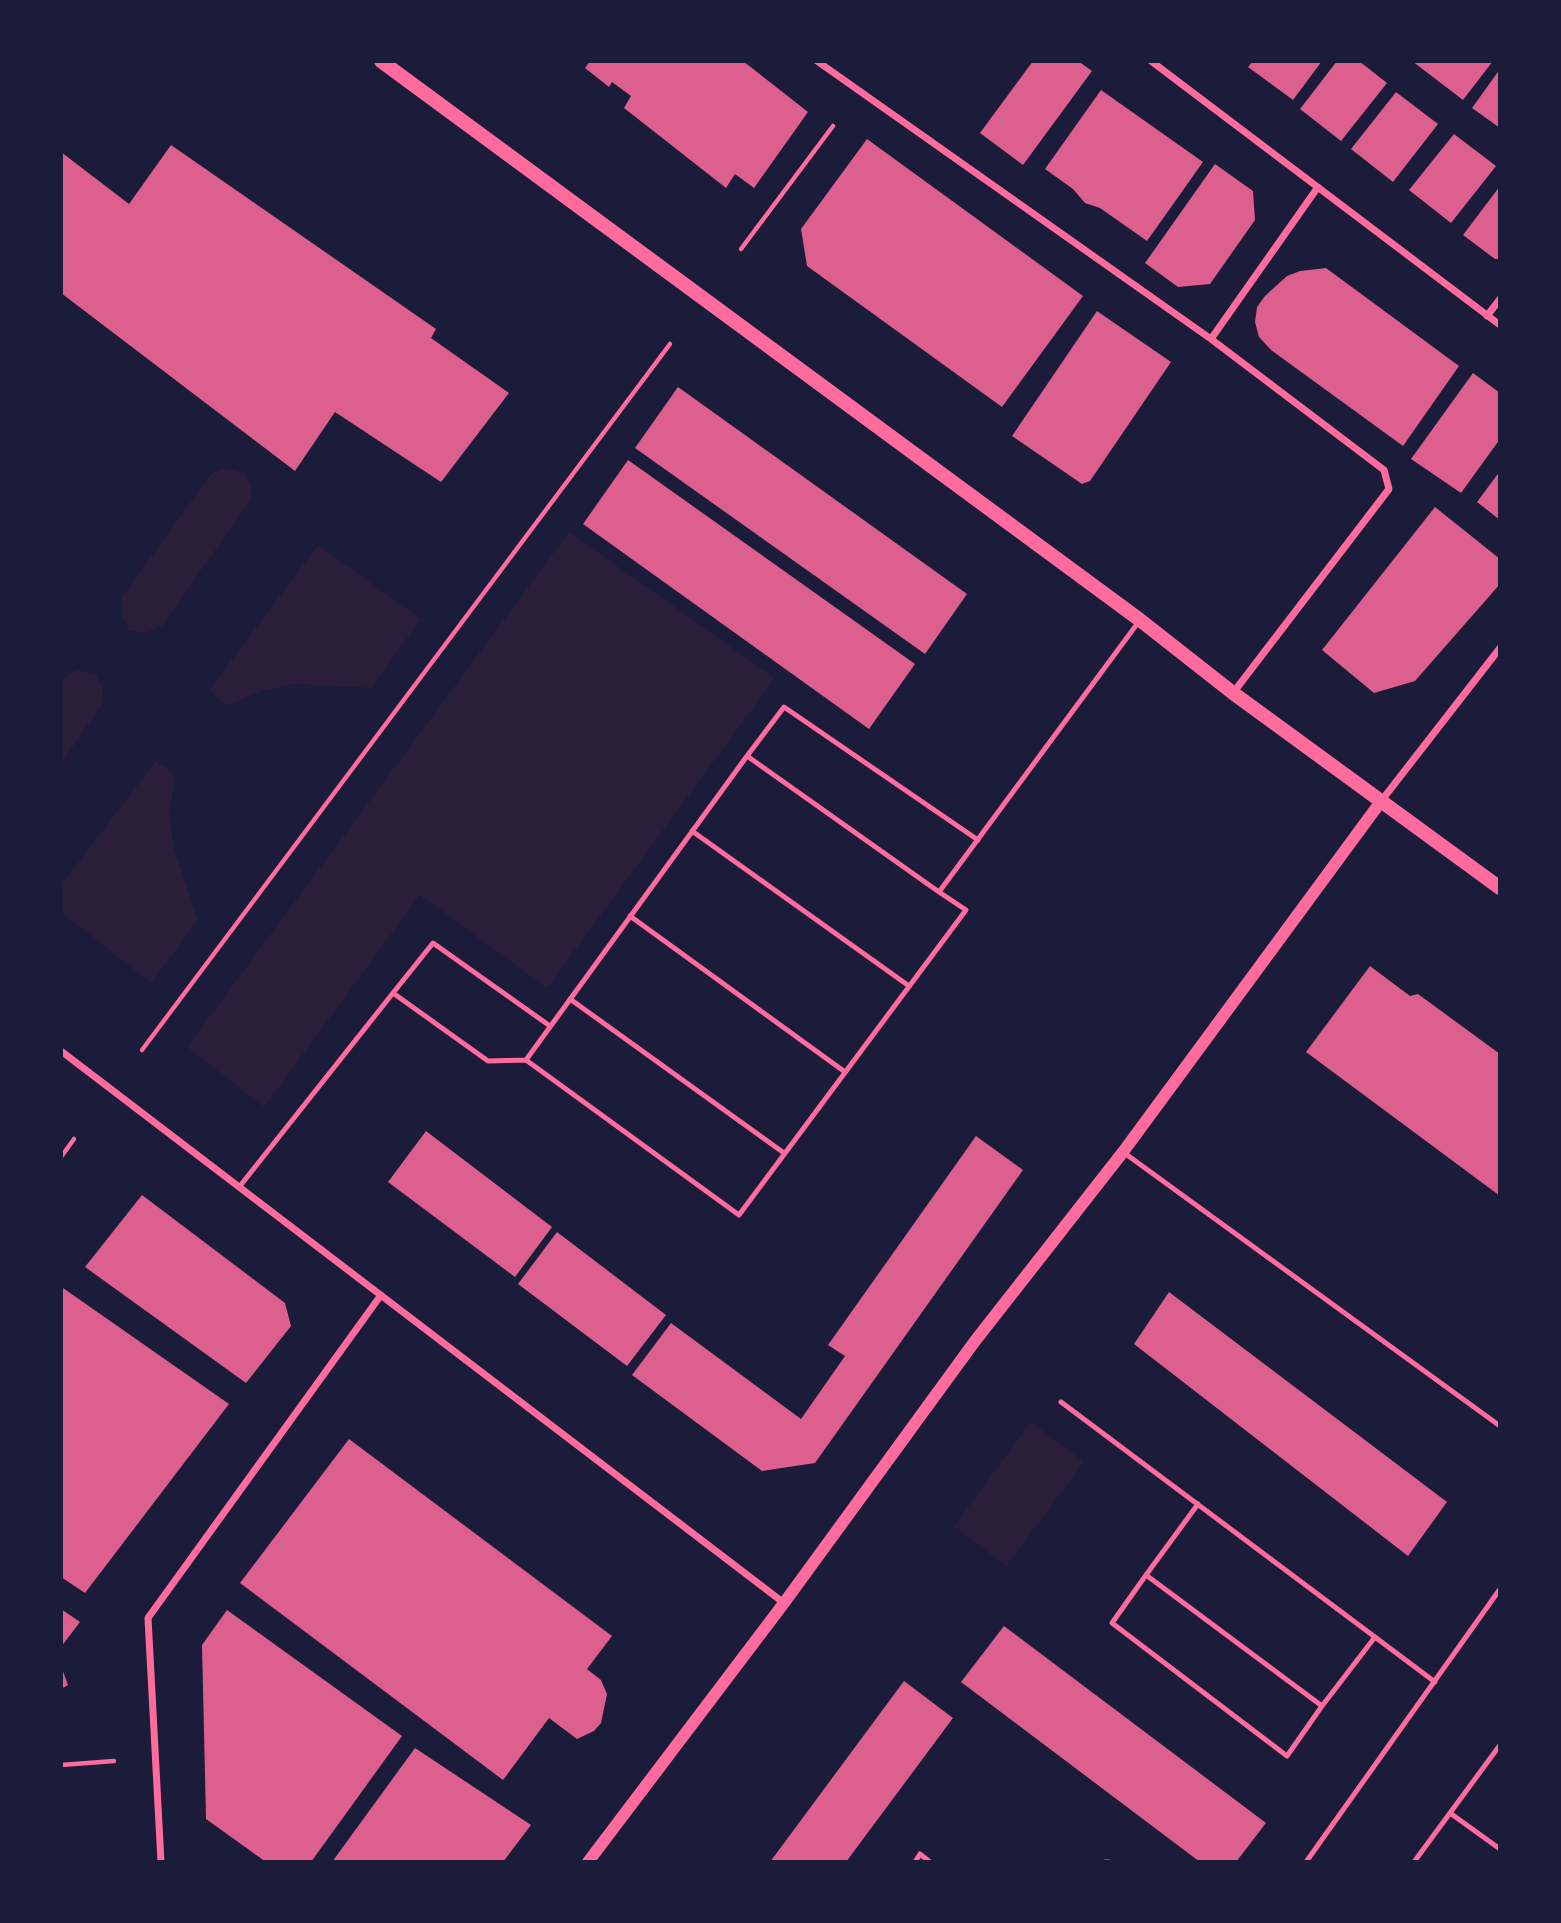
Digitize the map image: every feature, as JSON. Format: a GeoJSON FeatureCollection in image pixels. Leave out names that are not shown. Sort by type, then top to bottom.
{"type":"FeatureCollection","features":[{"type":"Feature","properties":{"kind":"main road"},"geometry":{"type":"LineString","coordinates":[[381,61],[1500,888]]}},
{"type":"Feature","properties":{"kind":"street"},"geometry":{"type":"LineString","coordinates":[[817,61],[1211,339],[1384,470],[1389,489],[1233,693]]}},
{"type":"Feature","properties":{"kind":"street"},"geometry":{"type":"LineString","coordinates":[[1151,61],[1500,326]]}},
{"type":"Feature","properties":{"kind":"street"},"geometry":{"type":"LineString","coordinates":[[1211,339],[1318,187]]}},
{"type":"Feature","properties":{"kind":"street"},"geometry":{"type":"LineString","coordinates":[[1487,316],[1500,299]]}},
{"type":"Feature","properties":{"kind":"street"},"geometry":{"type":"LineString","coordinates":[[587,1862],[784,1603],[975,1341],[1123,1153],[1382,800],[1500,649]]}},
{"type":"Feature","properties":{"kind":"street"},"geometry":{"type":"LineString","coordinates":[[61,1051],[784,1603]]}},
{"type":"Feature","properties":{"kind":"street"},"geometry":{"type":"LineString","coordinates":[[161,1862],[148,1618],[381,1295]]}},
{"type":"Feature","properties":{"kind":"lane"},"geometry":{"type":"LineString","coordinates":[[939,892],[1140,620]]}},
{"type":"Feature","properties":{"kind":"lane"},"geometry":{"type":"LineString","coordinates":[[526,1060],[784,707],[978,840]]}},
{"type":"Feature","properties":{"kind":"lane"},"geometry":{"type":"LineString","coordinates":[[393,993],[488,1061],[526,1060],[738,1214],[966,910],[747,756]]}},
{"type":"Feature","properties":{"kind":"lane"},"geometry":{"type":"LineString","coordinates":[[692,831],[909,986]]}},
{"type":"Feature","properties":{"kind":"lane"},"geometry":{"type":"LineString","coordinates":[[630,916],[845,1072]]}},
{"type":"Feature","properties":{"kind":"lane"},"geometry":{"type":"LineString","coordinates":[[240,1186],[433,943],[550,1026]]}},
{"type":"Feature","properties":{"kind":"lane"},"geometry":{"type":"LineString","coordinates":[[570,999],[785,1153]]}},
{"type":"Feature","properties":{"kind":"lane"},"geometry":{"type":"LineString","coordinates":[[1123,1153],[1500,1426]]}},
{"type":"Feature","properties":{"kind":"lane"},"geometry":{"type":"LineString","coordinates":[[1061,1402],[1435,1682]]}},
{"type":"Feature","properties":{"kind":"lane"},"geometry":{"type":"LineString","coordinates":[[1198,1504],[1112,1623],[1276,1748],[1287,1756],[1375,1637]]}},
{"type":"Feature","properties":{"kind":"lane"},"geometry":{"type":"LineString","coordinates":[[1146,1575],[1322,1706]]}},
{"type":"Feature","properties":{"kind":"lane"},"geometry":{"type":"LineString","coordinates":[[1306,1862],[1500,1590]]}},
{"type":"Feature","properties":{"kind":"lane"},"geometry":{"type":"LineString","coordinates":[[1414,1862],[1500,1745]]}},
{"type":"Feature","properties":{"kind":"lane"},"geometry":{"type":"LineString","coordinates":[[1450,1813],[1500,1849]]}},
{"type":"Feature","properties":{"kind":"lane"},"geometry":{"type":"LineString","coordinates":[[915,1862],[920,1854],[930,1862]]}},
{"type":"Feature","properties":{"kind":"path"},"geometry":{"type":"LineString","coordinates":[[741,249],[833,126]]}},
{"type":"Feature","properties":{"kind":"path"},"geometry":{"type":"LineString","coordinates":[[142,1050],[670,344]]}},
{"type":"Feature","properties":{"kind":"path"},"geometry":{"type":"LineString","coordinates":[[61,1157],[74,1139]]}},
{"type":"Feature","properties":{"kind":"path"},"geometry":{"type":"LineString","coordinates":[[61,1765],[114,1761]]}},
{"type":"Feature","properties":{"kind":"shaded area"},"geometry":{"type":"Polygon","coordinates":[[[225,468],[244,473],[251,486],[251,499],[162,626],[145,633],[129,630],[122,615],[122,597],[211,474],[225,468]]]}},
{"type":"Feature","properties":{"kind":"shaded area"},"geometry":{"type":"Polygon","coordinates":[[[569,532],[775,678],[547,988],[420,895],[264,1107],[187,1047],[569,532]]]}},
{"type":"Feature","properties":{"kind":"shaded area"},"geometry":{"type":"Polygon","coordinates":[[[318,545],[421,619],[371,688],[295,684],[261,691],[228,705],[210,689],[318,545]]]}},
{"type":"Feature","properties":{"kind":"shaded area"},"geometry":{"type":"Polygon","coordinates":[[[77,670],[96,675],[103,688],[104,701],[61,764],[61,679],[77,670]]]}},
{"type":"Feature","properties":{"kind":"shaded area"},"geometry":{"type":"Polygon","coordinates":[[[155,762],[166,767],[175,776],[170,811],[173,845],[198,920],[151,983],[61,912],[61,885],[155,762]]]}},
{"type":"Feature","properties":{"kind":"shaded area"},"geometry":{"type":"Polygon","coordinates":[[[1031,1422],[1084,1462],[1006,1566],[954,1526],[1031,1422]]]}},
{"type":"Feature","properties":{"kind":"building"},"geometry":{"type":"Polygon","coordinates":[[[590,61],[743,61],[808,112],[754,188],[735,174],[726,188],[624,108],[631,96],[612,82],[609,87],[585,68],[590,61]]]}},
{"type":"Feature","properties":{"kind":"building"},"geometry":{"type":"Polygon","coordinates":[[[1033,61],[1078,61],[1092,71],[1023,165],[980,133],[1033,61]]]}},
{"type":"Feature","properties":{"kind":"building"},"geometry":{"type":"Polygon","coordinates":[[[1253,61],[1322,61],[1293,100],[1248,67],[1253,61]]]}},
{"type":"Feature","properties":{"kind":"building"},"geometry":{"type":"Polygon","coordinates":[[[1337,61],[1359,61],[1387,83],[1341,141],[1300,109],[1337,61]]]}},
{"type":"Feature","properties":{"kind":"building"},"geometry":{"type":"Polygon","coordinates":[[[1412,61],[1493,61],[1463,100],[1412,61]]]}},
{"type":"Feature","properties":{"kind":"building"},"geometry":{"type":"Polygon","coordinates":[[[1500,69],[1500,128],[1472,108],[1500,69]]]}},
{"type":"Feature","properties":{"kind":"building"},"geometry":{"type":"Polygon","coordinates":[[[1101,90],[1203,162],[1147,241],[1100,208],[1085,203],[1073,189],[1045,169],[1101,90]]]}},
{"type":"Feature","properties":{"kind":"building"},"geometry":{"type":"Polygon","coordinates":[[[1396,92],[1438,124],[1393,182],[1351,149],[1396,92]]]}},
{"type":"Feature","properties":{"kind":"building"},"geometry":{"type":"Polygon","coordinates":[[[1454,134],[1496,166],[1451,223],[1409,190],[1454,134]]]}},
{"type":"Feature","properties":{"kind":"building"},"geometry":{"type":"Polygon","coordinates":[[[867,139],[1083,296],[1002,407],[807,266],[801,229],[867,139]]]}},
{"type":"Feature","properties":{"kind":"building"},"geometry":{"type":"Polygon","coordinates":[[[171,145],[436,329],[431,338],[509,393],[441,482],[335,412],[295,471],[61,293],[61,152],[129,204],[171,145]]]}},
{"type":"Feature","properties":{"kind":"building"},"geometry":{"type":"Polygon","coordinates":[[[1215,164],[1253,191],[1255,220],[1210,284],[1178,287],[1145,263],[1215,164]]]}},
{"type":"Feature","properties":{"kind":"building"},"geometry":{"type":"Polygon","coordinates":[[[1500,186],[1500,259],[1495,259],[1463,235],[1500,186]]]}},
{"type":"Feature","properties":{"kind":"building"},"geometry":{"type":"Polygon","coordinates":[[[1326,268],[1459,366],[1403,446],[1271,350],[1259,337],[1255,322],[1257,307],[1265,296],[1287,276],[1300,271],[1326,268]]]}},
{"type":"Feature","properties":{"kind":"building"},"geometry":{"type":"Polygon","coordinates":[[[1097,311],[1171,362],[1090,481],[1082,484],[1012,436],[1097,311]]]}},
{"type":"Feature","properties":{"kind":"building"},"geometry":{"type":"Polygon","coordinates":[[[1473,373],[1500,393],[1500,439],[1461,493],[1411,459],[1473,373]]]}},
{"type":"Feature","properties":{"kind":"building"},"geometry":{"type":"Polygon","coordinates":[[[678,387],[967,594],[925,654],[635,448],[678,387]]]}},
{"type":"Feature","properties":{"kind":"building"},"geometry":{"type":"Polygon","coordinates":[[[628,460],[915,664],[869,729],[583,524],[628,460]]]}},
{"type":"Feature","properties":{"kind":"building"},"geometry":{"type":"Polygon","coordinates":[[[1500,471],[1500,520],[1477,502],[1500,471]]]}},
{"type":"Feature","properties":{"kind":"building"},"geometry":{"type":"Polygon","coordinates":[[[1435,507],[1500,559],[1500,584],[1415,681],[1374,693],[1322,650],[1435,507]]]}},
{"type":"Feature","properties":{"kind":"building"},"geometry":{"type":"Polygon","coordinates":[[[1370,966],[1410,996],[1418,994],[1500,1054],[1500,1196],[1306,1052],[1370,966]]]}},
{"type":"Feature","properties":{"kind":"building"},"geometry":{"type":"Polygon","coordinates":[[[426,1131],[552,1227],[515,1277],[388,1182],[426,1131]]]}},
{"type":"Feature","properties":{"kind":"building"},"geometry":{"type":"Polygon","coordinates":[[[976,1136],[1023,1170],[815,1463],[762,1471],[632,1375],[671,1323],[801,1419],[845,1356],[828,1345],[976,1136]]]}},
{"type":"Feature","properties":{"kind":"building"},"geometry":{"type":"Polygon","coordinates":[[[142,1195],[285,1303],[291,1326],[246,1383],[85,1267],[142,1195]]]}},
{"type":"Feature","properties":{"kind":"building"},"geometry":{"type":"Polygon","coordinates":[[[557,1232],[666,1315],[627,1366],[518,1284],[557,1232]]]}},
{"type":"Feature","properties":{"kind":"building"},"geometry":{"type":"Polygon","coordinates":[[[63,1288],[229,1404],[85,1593],[61,1577],[63,1288]]]}},
{"type":"Feature","properties":{"kind":"building"},"geometry":{"type":"Polygon","coordinates":[[[1169,1292],[1447,1502],[1408,1556],[1134,1344],[1169,1292]]]}},
{"type":"Feature","properties":{"kind":"building"},"geometry":{"type":"Polygon","coordinates":[[[349,1439],[612,1636],[587,1669],[601,1680],[607,1694],[601,1723],[594,1731],[577,1739],[549,1718],[503,1780],[240,1583],[349,1439]]]}},
{"type":"Feature","properties":{"kind":"building"},"geometry":{"type":"Polygon","coordinates":[[[61,1609],[80,1622],[61,1647],[61,1609]]]}},
{"type":"Feature","properties":{"kind":"building"},"geometry":{"type":"Polygon","coordinates":[[[227,1610],[402,1736],[311,1862],[266,1862],[206,1819],[202,1645],[227,1610]]]}},
{"type":"Feature","properties":{"kind":"building"},"geometry":{"type":"Polygon","coordinates":[[[1004,1626],[1266,1823],[1236,1862],[1200,1862],[961,1682],[1004,1626]]]}},
{"type":"Feature","properties":{"kind":"building"},"geometry":{"type":"Polygon","coordinates":[[[61,1666],[68,1685],[61,1689],[61,1666]]]}},
{"type":"Feature","properties":{"kind":"building"},"geometry":{"type":"Polygon","coordinates":[[[904,1681],[953,1718],[846,1862],[770,1862],[904,1681]]]}},
{"type":"Feature","properties":{"kind":"building"},"geometry":{"type":"Polygon","coordinates":[[[415,1748],[531,1825],[503,1862],[332,1862],[415,1748]]]}}]}
